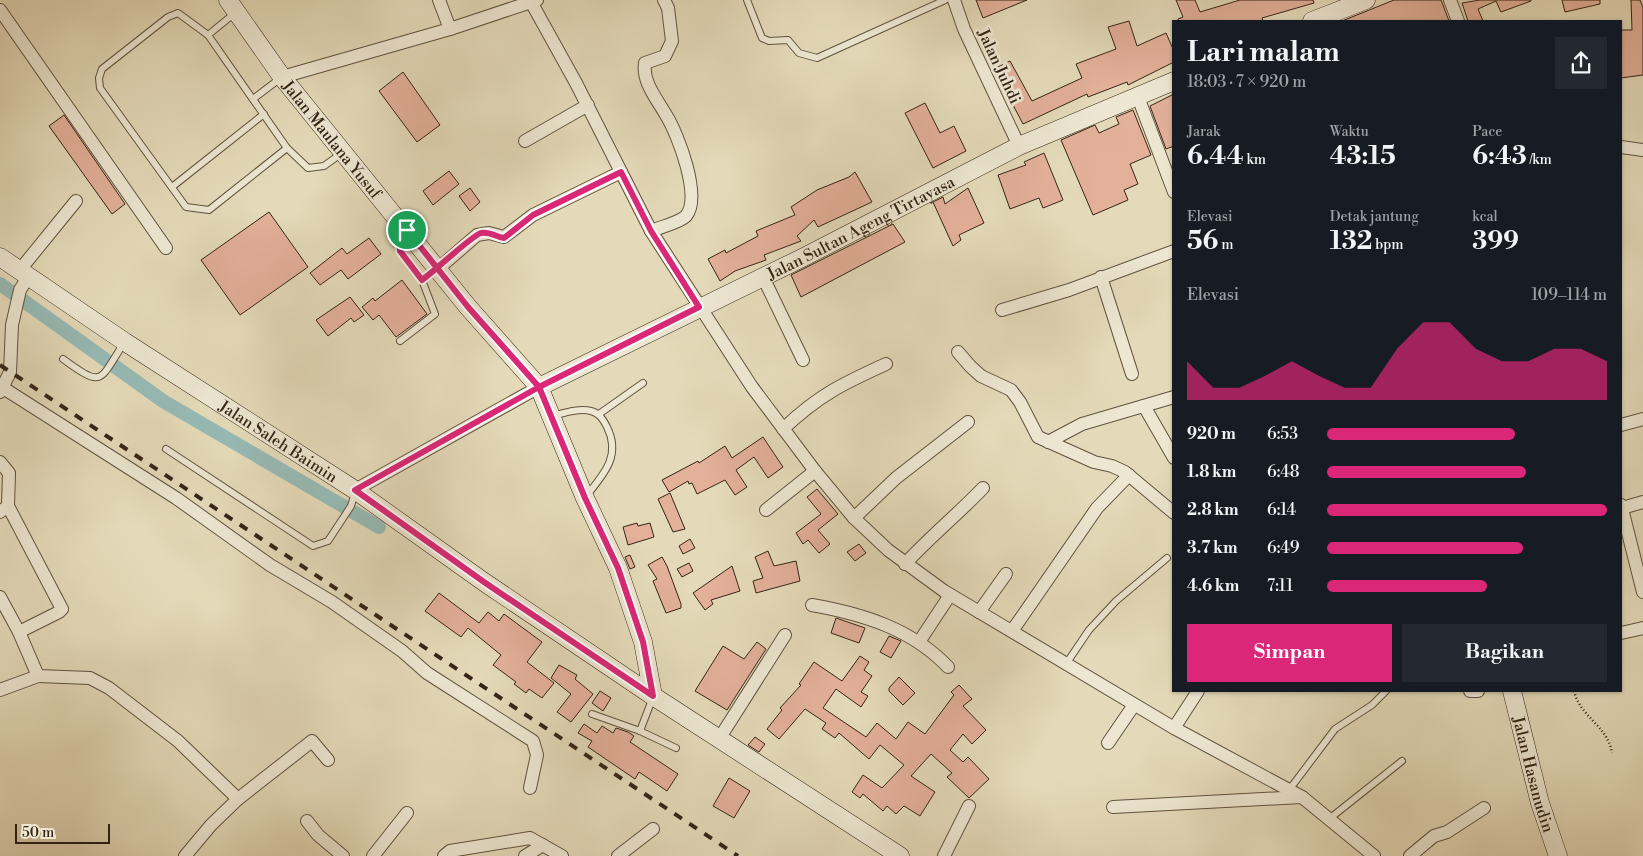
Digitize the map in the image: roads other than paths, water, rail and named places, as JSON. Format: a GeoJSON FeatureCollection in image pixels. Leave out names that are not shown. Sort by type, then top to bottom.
{"type":"FeatureCollection","features":[{"type":"Feature","properties":{"kind":"main road"},"geometry":{"type":"LineString","coordinates":[[1314,20],[1330,12],[1366,0]]}},
{"type":"Feature","properties":{"kind":"main road","name":"Jalan Maulana Yusuf"},"geometry":{"type":"LineString","coordinates":[[232,6],[282,77],[343,153],[468,307],[539,387],[585,498],[618,568],[643,642],[653,696]]}},
{"type":"Feature","properties":{"kind":"main road","name":"Jalan Sultan Ageng Tirtayasa"},"geometry":{"type":"LineString","coordinates":[[539,387],[763,277],[1019,146],[1172,82]]}},
{"type":"Feature","properties":{"kind":"main road","name":"Jalan Saleh Baimin"},"geometry":{"type":"LineString","coordinates":[[0,257],[22,279],[120,348],[484,582],[653,696],[900,856]]}},
{"type":"Feature","properties":{"kind":"main road","name":"Jalan Hasanudin"},"geometry":{"type":"LineString","coordinates":[[1512,692],[1540,803],[1558,856]]}},
{"type":"Feature","properties":{"kind":"street"},"geometry":{"type":"LineString","coordinates":[[439,0],[450,29]]}},
{"type":"Feature","properties":{"kind":"street"},"geometry":{"type":"LineString","coordinates":[[651,231],[685,217],[692,205],[687,169],[681,151],[667,116],[644,73],[645,63],[664,56],[672,42],[668,8],[664,0]]}},
{"type":"Feature","properties":{"kind":"street","name":"Jalan Juhdi"},"geometry":{"type":"LineString","coordinates":[[954,0],[964,28],[1019,146]]}},
{"type":"Feature","properties":{"kind":"street"},"geometry":{"type":"LineString","coordinates":[[1450,0],[1458,20]]}},
{"type":"Feature","properties":{"kind":"street"},"geometry":{"type":"LineString","coordinates":[[282,77],[450,29],[533,1],[651,231],[752,387],[815,471],[854,518],[905,564],[950,595],[1174,728],[1302,797],[1374,856]]}},
{"type":"Feature","properties":{"kind":"street"},"geometry":{"type":"LineString","coordinates":[[0,10],[166,248]]}},
{"type":"Feature","properties":{"kind":"street"},"geometry":{"type":"LineString","coordinates":[[1138,97],[1172,187]]}},
{"type":"Feature","properties":{"kind":"street"},"geometry":{"type":"LineString","coordinates":[[525,141],[588,106]]}},
{"type":"Feature","properties":{"kind":"street"},"geometry":{"type":"LineString","coordinates":[[1622,147],[1643,150]]}},
{"type":"Feature","properties":{"kind":"street"},"geometry":{"type":"LineString","coordinates":[[438,268],[477,235],[489,233],[504,238],[533,215],[621,172]]}},
{"type":"Feature","properties":{"kind":"street"},"geometry":{"type":"LineString","coordinates":[[76,201],[22,279],[12,324],[10,372],[1,388],[176,498],[270,565],[332,602],[402,651],[427,673],[533,741],[537,754],[530,788]]}},
{"type":"Feature","properties":{"kind":"street"},"geometry":{"type":"LineString","coordinates":[[1002,310],[1068,290],[1172,252]]}},
{"type":"Feature","properties":{"kind":"street"},"geometry":{"type":"LineString","coordinates":[[763,277],[803,360]]}},
{"type":"Feature","properties":{"kind":"street"},"geometry":{"type":"LineString","coordinates":[[1101,277],[1132,374]]}},
{"type":"Feature","properties":{"kind":"street"},"geometry":{"type":"LineString","coordinates":[[958,352],[981,376],[1011,390],[1020,402],[1036,434],[1048,442],[1129,475],[1172,511]]}},
{"type":"Feature","properties":{"kind":"street"},"geometry":{"type":"LineString","coordinates":[[783,429],[806,407],[827,392],[886,364]]}},
{"type":"Feature","properties":{"kind":"street"},"geometry":{"type":"LineString","coordinates":[[353,498],[539,387]]}},
{"type":"Feature","properties":{"kind":"street"},"geometry":{"type":"LineString","coordinates":[[1048,442],[1082,424],[1172,398]]}},
{"type":"Feature","properties":{"kind":"street"},"geometry":{"type":"LineString","coordinates":[[1144,406],[1172,455]]}},
{"type":"Feature","properties":{"kind":"street"},"geometry":{"type":"LineString","coordinates":[[1622,425],[1643,418]]}},
{"type":"Feature","properties":{"kind":"street"},"geometry":{"type":"LineString","coordinates":[[854,518],[896,478],[968,422]]}},
{"type":"Feature","properties":{"kind":"street"},"geometry":{"type":"LineString","coordinates":[[0,462],[9,473],[4,509],[62,609],[20,632]]}},
{"type":"Feature","properties":{"kind":"street"},"geometry":{"type":"LineString","coordinates":[[766,510],[815,471]]}},
{"type":"Feature","properties":{"kind":"street"},"geometry":{"type":"LineString","coordinates":[[1012,632],[1097,508],[1129,475]]}},
{"type":"Feature","properties":{"kind":"street"},"geometry":{"type":"LineString","coordinates":[[905,564],[933,534],[949,522],[983,488]]}},
{"type":"Feature","properties":{"kind":"street"},"geometry":{"type":"LineString","coordinates":[[1643,502],[1622,507],[1627,550],[1640,567],[1643,592]]}},
{"type":"Feature","properties":{"kind":"street"},"geometry":{"type":"LineString","coordinates":[[979,612],[1006,574]]}},
{"type":"Feature","properties":{"kind":"street"},"geometry":{"type":"LineString","coordinates":[[919,642],[950,595]]}},
{"type":"Feature","properties":{"kind":"street"},"geometry":{"type":"LineString","coordinates":[[0,597],[20,632],[38,676]]}},
{"type":"Feature","properties":{"kind":"street"},"geometry":{"type":"LineString","coordinates":[[812,605],[879,621],[919,642],[932,651],[948,667]]}},
{"type":"Feature","properties":{"kind":"street"},"geometry":{"type":"LineString","coordinates":[[1622,633],[1643,628]]}},
{"type":"Feature","properties":{"kind":"street"},"geometry":{"type":"LineString","coordinates":[[719,739],[785,635]]}},
{"type":"Feature","properties":{"kind":"street"},"geometry":{"type":"LineString","coordinates":[[0,690],[38,676],[90,678],[108,688],[178,741],[238,799]]}},
{"type":"Feature","properties":{"kind":"street"},"geometry":{"type":"LineString","coordinates":[[1174,728],[1197,692]]}},
{"type":"Feature","properties":{"kind":"street"},"geometry":{"type":"LineString","coordinates":[[1108,743],[1134,705]]}},
{"type":"Feature","properties":{"kind":"street"},"geometry":{"type":"LineString","coordinates":[[185,856],[211,825],[238,799],[312,742],[328,760]]}},
{"type":"Feature","properties":{"kind":"street"},"geometry":{"type":"LineString","coordinates":[[1113,807],[1302,797]]}},
{"type":"Feature","properties":{"kind":"street"},"geometry":{"type":"LineString","coordinates":[[944,856],[970,806]]}},
{"type":"Feature","properties":{"kind":"street"},"geometry":{"type":"LineString","coordinates":[[1410,856],[1434,836],[1447,832],[1484,808]]}},
{"type":"Feature","properties":{"kind":"street"},"geometry":{"type":"LineString","coordinates":[[373,856],[407,813]]}},
{"type":"Feature","properties":{"kind":"street"},"geometry":{"type":"LineString","coordinates":[[307,821],[318,836],[343,856]]}},
{"type":"Feature","properties":{"kind":"street"},"geometry":{"type":"LineString","coordinates":[[618,856],[653,829]]}},
{"type":"Feature","properties":{"kind":"street"},"geometry":{"type":"LineString","coordinates":[[444,856],[450,851],[474,851],[530,838],[562,856]]}},
{"type":"Feature","properties":{"kind":"street"},"geometry":{"type":"LineString","coordinates":[[526,856],[543,845]]}},
{"type":"Feature","properties":{"kind":"lane"},"geometry":{"type":"LineString","coordinates":[[747,0],[762,38],[768,41],[788,40],[799,53],[817,58],[945,0]]}},
{"type":"Feature","properties":{"kind":"lane"},"geometry":{"type":"LineString","coordinates":[[208,35],[232,6]]}},
{"type":"Feature","properties":{"kind":"lane"},"geometry":{"type":"LineString","coordinates":[[287,148],[209,210],[186,207],[100,88],[99,78],[102,69],[168,17],[178,13],[208,35],[287,148],[308,168],[324,166],[343,153]]}},
{"type":"Feature","properties":{"kind":"lane"},"geometry":{"type":"LineString","coordinates":[[253,99],[282,77]]}},
{"type":"Feature","properties":{"kind":"lane"},"geometry":{"type":"LineString","coordinates":[[172,187],[264,114]]}},
{"type":"Feature","properties":{"kind":"lane"},"geometry":{"type":"LineString","coordinates":[[400,342],[436,314],[422,280],[400,251],[400,246],[407,230]]}},
{"type":"Feature","properties":{"kind":"lane"},"geometry":{"type":"LineString","coordinates":[[422,280],[438,268]]}},
{"type":"Feature","properties":{"kind":"lane"},"geometry":{"type":"LineString","coordinates":[[63,359],[88,378],[100,377],[107,370],[120,348]]}},
{"type":"Feature","properties":{"kind":"lane"},"geometry":{"type":"LineString","coordinates":[[599,414],[643,383]]}},
{"type":"Feature","properties":{"kind":"lane"},"geometry":{"type":"LineString","coordinates":[[552,416],[590,411],[599,414],[613,440],[612,456],[607,470],[585,498]]}},
{"type":"Feature","properties":{"kind":"lane"},"geometry":{"type":"LineString","coordinates":[[166,449],[306,543],[318,546],[328,541],[345,516],[353,498]]}},
{"type":"Feature","properties":{"kind":"lane"},"geometry":{"type":"LineString","coordinates":[[1066,664],[1089,630],[1116,601],[1167,558]]}},
{"type":"Feature","properties":{"kind":"lane"},"geometry":{"type":"LineString","coordinates":[[1289,790],[1335,730],[1372,705],[1385,692]]}},
{"type":"Feature","properties":{"kind":"lane"},"geometry":{"type":"LineString","coordinates":[[640,731],[653,696]]}},
{"type":"Feature","properties":{"kind":"lane"},"geometry":{"type":"LineString","coordinates":[[592,714],[640,731],[676,748]]}},
{"type":"Feature","properties":{"kind":"lane"},"geometry":{"type":"LineString","coordinates":[[1329,819],[1402,761]]}},
{"type":"Feature","properties":{"kind":"waterway"},"geometry":{"type":"LineString","coordinates":[[0,284],[163,401],[379,527]]}},
{"type":"Feature","properties":{"kind":"railway"},"geometry":{"type":"LineString","coordinates":[[0,365],[738,856]]}}]}
